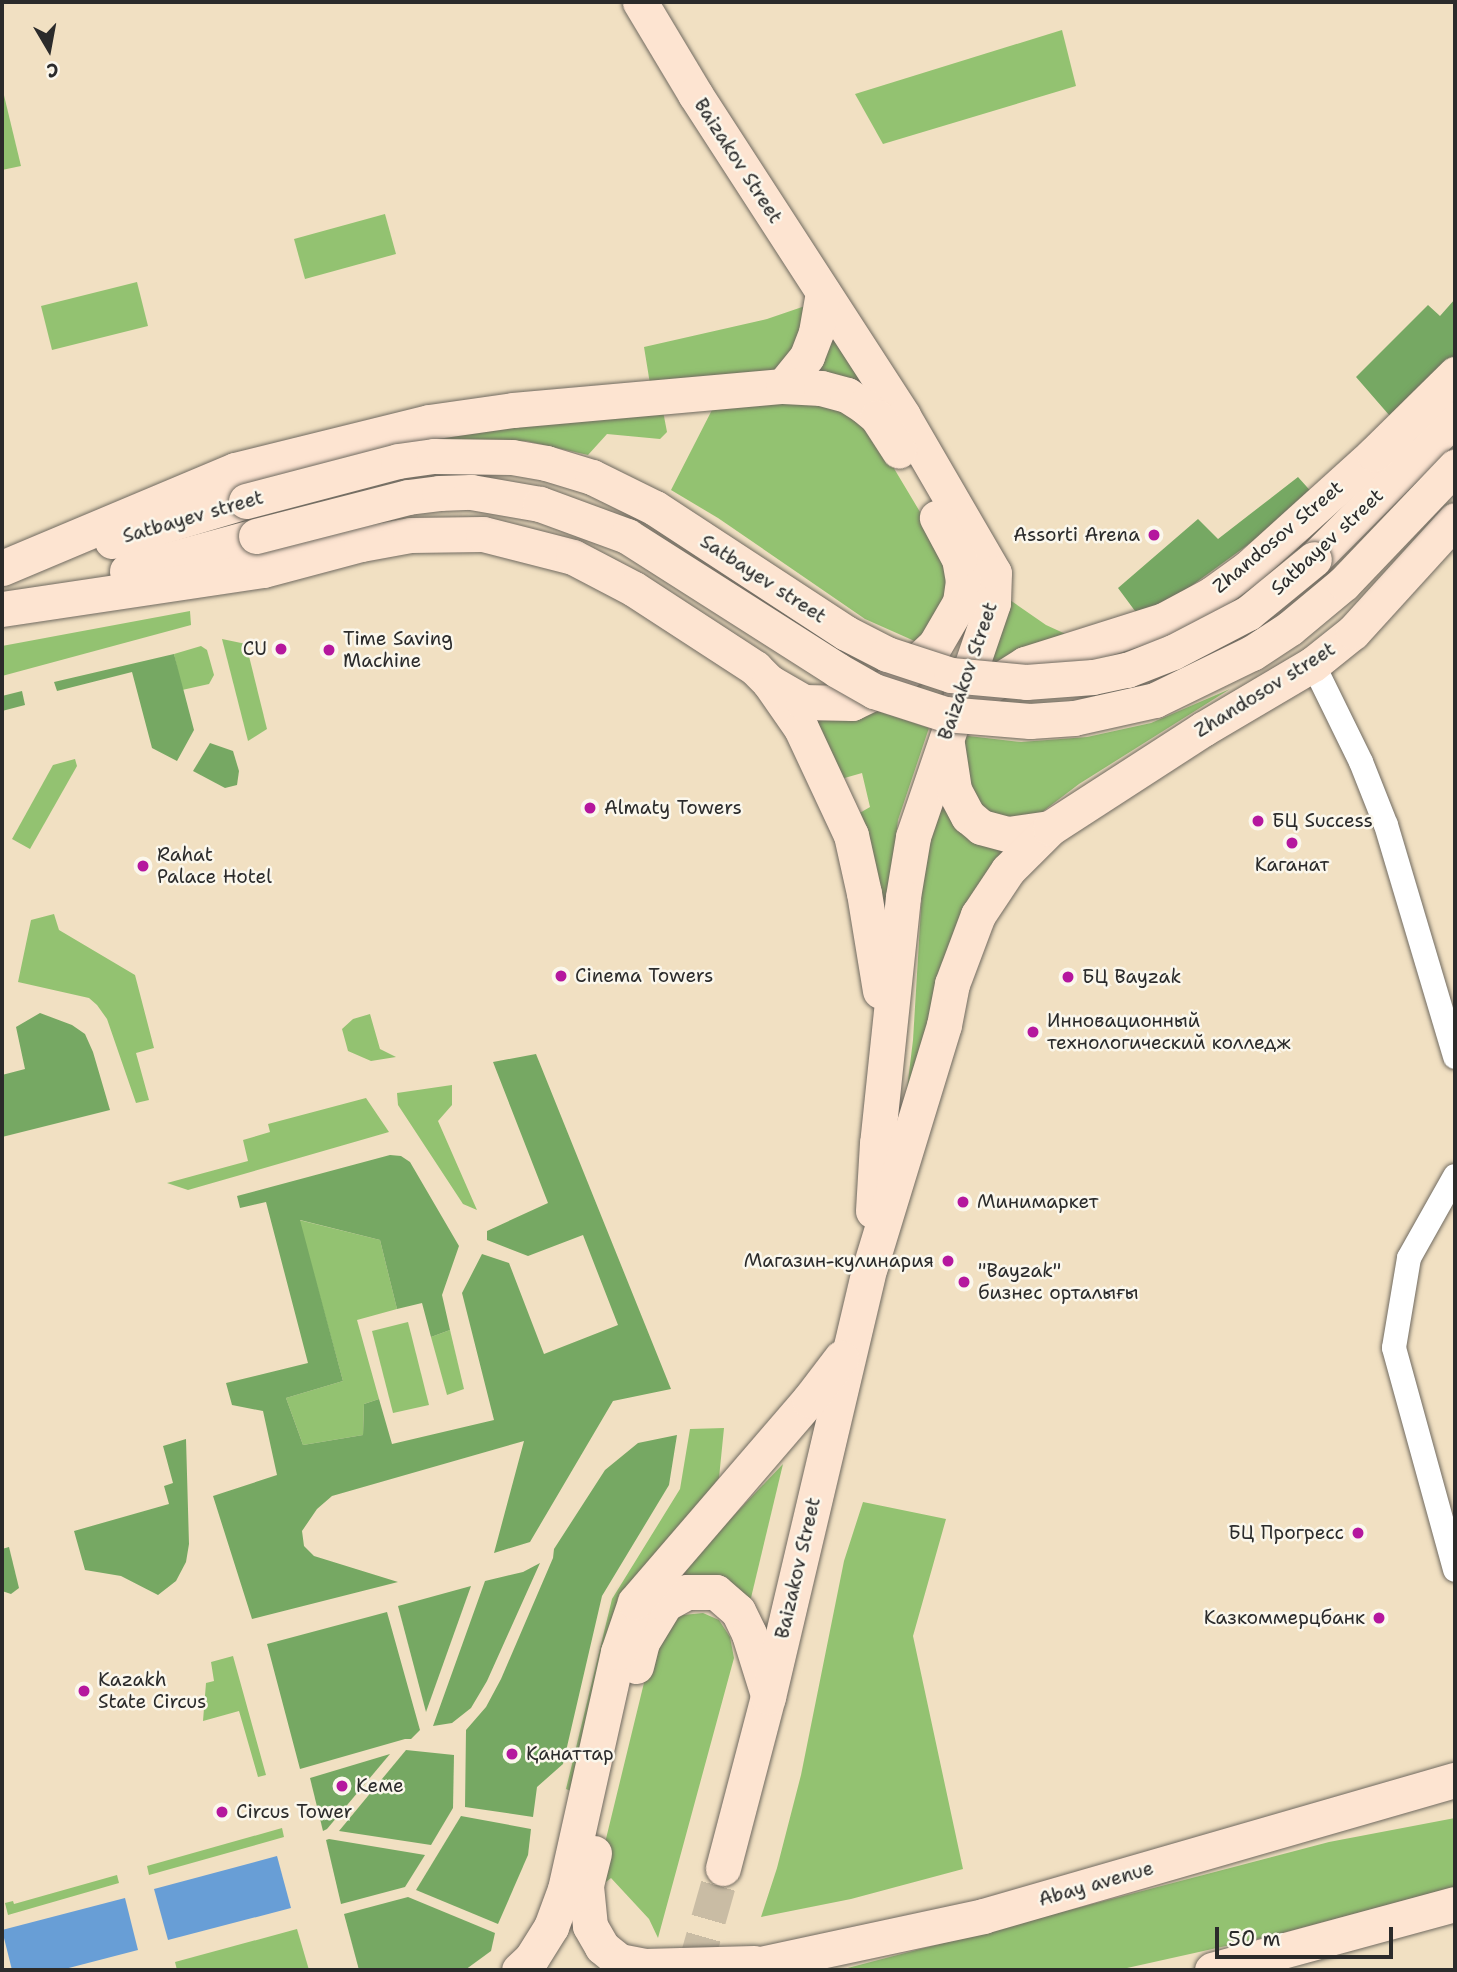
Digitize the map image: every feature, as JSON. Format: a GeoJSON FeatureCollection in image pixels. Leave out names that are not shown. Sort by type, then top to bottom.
{"type":"FeatureCollection","features":[{"type":"Feature","properties":{"kind":"main road","name":"Baizakov Street"},"geometry":{"type":"LineString","coordinates":[[640,2],[823,293],[904,416],[994,573],[993,603],[913,836],[903,897],[877,1143],[870,1266]]}},
{"type":"Feature","properties":{"kind":"main road"},"geometry":{"type":"LineString","coordinates":[[783,386],[807,356],[816,332],[823,293]]}},
{"type":"Feature","properties":{"kind":"main road","name":"Zhandosov Street"},"geometry":{"type":"LineString","coordinates":[[953,722],[1025,664],[1164,620],[1212,594],[1248,568],[1355,472],[1455,374]]}},
{"type":"Feature","properties":{"kind":"main road"},"geometry":{"type":"LineString","coordinates":[[2,571],[234,470],[391,431],[513,410],[783,386],[821,388],[847,395],[877,417],[959,559],[963,590],[951,621],[935,645],[895,682],[872,696],[852,703],[815,704],[790,697],[755,668],[611,575],[573,557],[483,534],[410,535],[361,544],[263,570],[2,607]]}},
{"type":"Feature","properties":{"kind":"main road","name":"Satbayev street"},"geometry":{"type":"LineString","coordinates":[[2,571],[246,501],[398,461],[434,456],[512,457],[547,463],[592,477],[654,508],[846,633],[887,654],[951,675],[1061,682],[1126,670],[1213,634],[1248,612],[1314,559],[1455,418]]}},
{"type":"Feature","properties":{"kind":"main road","name":"Satbayev street"},"geometry":{"type":"LineString","coordinates":[[2,607],[256,536],[408,497],[471,492],[540,504],[627,536],[874,691],[945,714],[1030,721],[1074,718],[1155,700],[1252,653],[1290,628],[1344,583],[1455,467]]}},
{"type":"Feature","properties":{"kind":"main road","name":"Zhandosov street"},"geometry":{"type":"LineString","coordinates":[[1050,828],[1203,729],[1313,664],[1353,632],[1455,520]]}},
{"type":"Feature","properties":{"kind":"main road"},"geometry":{"type":"LineString","coordinates":[[769,682],[801,728],[851,835],[872,933],[887,1050]]}},
{"type":"Feature","properties":{"kind":"main road"},"geometry":{"type":"LineString","coordinates":[[953,722],[954,790],[968,816],[993,833],[1028,833],[1050,828]]}},
{"type":"Feature","properties":{"kind":"main road","name":"Baizakov Street"},"geometry":{"type":"LineString","coordinates":[[723,1868],[768,1698],[849,1346],[870,1266],[944,1025],[952,984],[964,947],[993,891],[1025,850],[1050,828]]}},
{"type":"Feature","properties":{"kind":"main road"},"geometry":{"type":"LineString","coordinates":[[519,1970],[531,1959],[551,1927],[565,1889],[618,1651],[635,1602],[809,1400],[849,1346]]}},
{"type":"Feature","properties":{"kind":"main road","name":"Abay avenue"},"geometry":{"type":"LineString","coordinates":[[768,1698],[749,1634],[738,1611],[716,1592],[687,1592],[665,1604],[642,1642],[586,1886],[590,1926],[602,1947],[619,1961],[644,1966],[746,1966],[983,1916],[1455,1780]]}},
{"type":"Feature","properties":{"kind":"main road"},"geometry":{"type":"LineString","coordinates":[[1336,1814],[1455,1801]]}},
{"type":"Feature","properties":{"kind":"main road"},"geometry":{"type":"LineString","coordinates":[[1212,1970],[1455,1904]]}},
{"type":"Feature","properties":{"kind":"street"},"geometry":{"type":"LineString","coordinates":[[1313,664],[1361,762],[1386,825],[1450,1018],[1455,1058]]}},
{"type":"Feature","properties":{"kind":"street"},"geometry":{"type":"LineString","coordinates":[[1455,1176],[1409,1258],[1394,1348],[1455,1570]]}},
{"type":"Feature","properties":{"kind":"green space"},"geometry":{"type":"Polygon","coordinates":[[[1062,30],[1076,86],[883,144],[855,94],[1062,30]]]}},
{"type":"Feature","properties":{"kind":"green space"},"geometry":{"type":"Polygon","coordinates":[[[2,87],[21,166],[2,170],[2,87]]]}},
{"type":"Feature","properties":{"kind":"green space"},"geometry":{"type":"Polygon","coordinates":[[[385,214],[396,254],[305,279],[294,239],[385,214]]]}},
{"type":"Feature","properties":{"kind":"green space"},"geometry":{"type":"Polygon","coordinates":[[[137,282],[148,326],[52,350],[41,306],[137,282]]]}},
{"type":"Feature","properties":{"kind":"green space"},"geometry":{"type":"Polygon","coordinates":[[[1455,299],[1455,364],[1396,423],[1356,377],[1428,305],[1440,316],[1455,299]]]}},
{"type":"Feature","properties":{"kind":"green space"},"geometry":{"type":"Polygon","coordinates":[[[808,305],[801,339],[784,365],[758,380],[651,390],[644,347],[767,319],[808,305]]]}},
{"type":"Feature","properties":{"kind":"green space"},"geometry":{"type":"Polygon","coordinates":[[[829,316],[971,558],[866,392],[810,375],[829,316]]]}},
{"type":"Feature","properties":{"kind":"green space"},"geometry":{"type":"Polygon","coordinates":[[[795,399],[837,406],[877,440],[941,547],[948,589],[919,643],[865,619],[718,518],[671,490],[714,406],[795,399]]]}},
{"type":"Feature","properties":{"kind":"green space"},"geometry":{"type":"Polygon","coordinates":[[[663,411],[667,432],[660,439],[607,434],[588,455],[526,441],[441,440],[471,430],[663,411]]]}},
{"type":"Feature","properties":{"kind":"green space"},"geometry":{"type":"Polygon","coordinates":[[[1298,477],[1315,496],[1150,616],[1138,615],[1118,588],[1198,519],[1218,539],[1298,477]]]}},
{"type":"Feature","properties":{"kind":"green space"},"geometry":{"type":"Polygon","coordinates":[[[1007,598],[1046,625],[1070,636],[1004,662],[990,661],[1007,598]]]}},
{"type":"Feature","properties":{"kind":"green space"},"geometry":{"type":"Polygon","coordinates":[[[190,611],[191,625],[2,676],[2,646],[190,611]]]}},
{"type":"Feature","properties":{"kind":"green space"},"geometry":{"type":"Polygon","coordinates":[[[222,639],[246,644],[267,729],[248,741],[222,639]]]}},
{"type":"Feature","properties":{"kind":"green space"},"geometry":{"type":"Polygon","coordinates":[[[201,646],[207,650],[214,675],[209,684],[182,690],[174,654],[201,646]]]}},
{"type":"Feature","properties":{"kind":"green space"},"geometry":{"type":"Polygon","coordinates":[[[174,654],[194,730],[177,761],[152,748],[132,672],[57,691],[54,682],[174,654]]]}},
{"type":"Feature","properties":{"kind":"green space"},"geometry":{"type":"Polygon","coordinates":[[[1230,689],[1079,784],[1025,825],[970,808],[960,735],[1021,742],[1087,737],[1151,723],[1230,689]]]}},
{"type":"Feature","properties":{"kind":"green space"},"geometry":{"type":"Polygon","coordinates":[[[22,691],[25,705],[2,711],[2,696],[22,691]]]}},
{"type":"Feature","properties":{"kind":"green space"},"geometry":{"type":"Polygon","coordinates":[[[877,711],[929,728],[898,820],[883,948],[858,814],[870,807],[862,773],[841,779],[804,716],[867,715],[877,711]]]}},
{"type":"Feature","properties":{"kind":"green space"},"geometry":{"type":"Polygon","coordinates":[[[210,743],[233,751],[239,771],[237,785],[225,788],[193,771],[210,743]]]}},
{"type":"Feature","properties":{"kind":"green space"},"geometry":{"type":"Polygon","coordinates":[[[75,759],[77,766],[30,849],[12,839],[53,765],[75,759]]]}},
{"type":"Feature","properties":{"kind":"green space"},"geometry":{"type":"Polygon","coordinates":[[[938,797],[1012,847],[903,1122],[913,1040],[923,875],[938,797]]]}},
{"type":"Feature","properties":{"kind":"green space"},"geometry":{"type":"Polygon","coordinates":[[[54,914],[59,930],[135,975],[154,1048],[136,1053],[149,1100],[136,1103],[107,1019],[97,1005],[89,998],[18,982],[31,920],[54,914]]]}},
{"type":"Feature","properties":{"kind":"green space"},"geometry":{"type":"Polygon","coordinates":[[[40,1013],[72,1025],[85,1034],[110,1110],[2,1137],[2,1075],[25,1069],[16,1027],[40,1013]]]}},
{"type":"Feature","properties":{"kind":"green space"},"geometry":{"type":"Polygon","coordinates":[[[370,1014],[380,1049],[396,1057],[371,1061],[348,1051],[342,1029],[353,1019],[370,1014]]]}},
{"type":"Feature","properties":{"kind":"green space"},"geometry":{"type":"Polygon","coordinates":[[[536,1054],[671,1389],[613,1401],[530,1542],[494,1553],[524,1441],[332,1496],[317,1509],[302,1531],[304,1546],[314,1556],[398,1582],[252,1619],[213,1496],[277,1475],[263,1411],[232,1405],[226,1383],[308,1363],[266,1202],[240,1208],[237,1196],[390,1155],[401,1156],[410,1162],[459,1246],[442,1295],[450,1330],[431,1337],[422,1303],[397,1309],[380,1240],[300,1220],[343,1381],[286,1398],[303,1445],[363,1435],[364,1404],[379,1399],[392,1444],[494,1420],[462,1293],[482,1254],[509,1263],[544,1354],[618,1325],[583,1235],[528,1256],[487,1240],[487,1231],[548,1203],[493,1062],[536,1054]]]}},
{"type":"Feature","properties":{"kind":"green space"},"geometry":{"type":"Polygon","coordinates":[[[452,1085],[452,1105],[438,1121],[477,1210],[463,1204],[398,1105],[397,1093],[452,1085]]]}},
{"type":"Feature","properties":{"kind":"green space"},"geometry":{"type":"Polygon","coordinates":[[[366,1098],[389,1132],[188,1190],[167,1183],[248,1161],[243,1140],[270,1132],[268,1124],[366,1098]]]}},
{"type":"Feature","properties":{"kind":"green space"},"geometry":{"type":"Polygon","coordinates":[[[299,1220],[380,1240],[397,1309],[357,1320],[379,1399],[364,1404],[363,1435],[303,1445],[286,1398],[343,1381],[299,1220]]]}},
{"type":"Feature","properties":{"kind":"green space"},"geometry":{"type":"Polygon","coordinates":[[[408,1322],[429,1405],[393,1413],[372,1331],[408,1322]]]}},
{"type":"Feature","properties":{"kind":"green space"},"geometry":{"type":"Polygon","coordinates":[[[450,1330],[464,1389],[447,1395],[431,1337],[450,1330]]]}},
{"type":"Feature","properties":{"kind":"green space"},"geometry":{"type":"Polygon","coordinates":[[[724,1428],[719,1478],[626,1602],[573,1792],[566,1789],[612,1599],[680,1489],[690,1429],[724,1428]]]}},
{"type":"Feature","properties":{"kind":"green space"},"geometry":{"type":"Polygon","coordinates":[[[677,1435],[669,1485],[602,1596],[563,1764],[537,1787],[533,1817],[465,1807],[466,1730],[486,1707],[501,1679],[553,1558],[554,1549],[605,1470],[638,1443],[677,1435]]]}},
{"type":"Feature","properties":{"kind":"green space"},"geometry":{"type":"Polygon","coordinates":[[[186,1439],[189,1544],[186,1562],[176,1581],[158,1595],[121,1576],[85,1570],[74,1531],[169,1504],[164,1486],[173,1483],[163,1446],[186,1439]]]}},
{"type":"Feature","properties":{"kind":"green space"},"geometry":{"type":"Polygon","coordinates":[[[783,1464],[750,1602],[673,1579],[783,1464]]]}},
{"type":"Feature","properties":{"kind":"green space"},"geometry":{"type":"Polygon","coordinates":[[[863,1502],[946,1519],[913,1636],[963,1869],[851,1899],[761,1917],[777,1868],[801,1775],[844,1561],[863,1502]]]}},
{"type":"Feature","properties":{"kind":"green space"},"geometry":{"type":"Polygon","coordinates":[[[9,1547],[19,1588],[11,1594],[2,1591],[2,1549],[9,1547]]]}},
{"type":"Feature","properties":{"kind":"green space"},"geometry":{"type":"Polygon","coordinates":[[[540,1563],[487,1681],[471,1708],[452,1723],[433,1726],[485,1581],[523,1572],[540,1563]]]}},
{"type":"Feature","properties":{"kind":"green space"},"geometry":{"type":"Polygon","coordinates":[[[471,1586],[426,1712],[398,1606],[471,1586]]]}},
{"type":"Feature","properties":{"kind":"green space"},"geometry":{"type":"Polygon","coordinates":[[[387,1612],[420,1730],[411,1739],[300,1769],[267,1644],[387,1612]]]}},
{"type":"Feature","properties":{"kind":"green space"},"geometry":{"type":"Polygon","coordinates":[[[703,1613],[719,1620],[730,1637],[734,1658],[658,1938],[649,1919],[611,1878],[596,1890],[651,1654],[664,1623],[683,1615],[703,1613]]]}},
{"type":"Feature","properties":{"kind":"green space"},"geometry":{"type":"Polygon","coordinates":[[[233,1656],[266,1775],[258,1777],[239,1711],[203,1721],[206,1683],[214,1681],[211,1662],[233,1656]]]}},
{"type":"Feature","properties":{"kind":"green space"},"geometry":{"type":"Polygon","coordinates":[[[406,1750],[454,1755],[453,1808],[431,1845],[339,1831],[406,1750]]]}},
{"type":"Feature","properties":{"kind":"green space"},"geometry":{"type":"Polygon","coordinates":[[[390,1754],[327,1829],[323,1831],[310,1778],[390,1754]]]}},
{"type":"Feature","properties":{"kind":"green space"},"geometry":{"type":"Polygon","coordinates":[[[461,1816],[531,1829],[528,1855],[498,1924],[416,1890],[461,1816]]]}},
{"type":"Feature","properties":{"kind":"green space"},"geometry":{"type":"Polygon","coordinates":[[[1455,1818],[1455,1887],[1275,1935],[1118,1970],[840,1970],[1329,1842],[1455,1818]]]}},
{"type":"Feature","properties":{"kind":"green space"},"geometry":{"type":"Polygon","coordinates":[[[282,1828],[284,1837],[149,1875],[147,1866],[282,1828]]]}},
{"type":"Feature","properties":{"kind":"green space"},"geometry":{"type":"Polygon","coordinates":[[[326,1840],[425,1855],[405,1887],[341,1904],[326,1840]]]}},
{"type":"Feature","properties":{"kind":"green space"},"geometry":{"type":"Polygon","coordinates":[[[117,1875],[119,1883],[8,1915],[5,1903],[13,1901],[14,1904],[117,1875]]]}},
{"type":"Feature","properties":{"kind":"green space"},"geometry":{"type":"Polygon","coordinates":[[[408,1897],[495,1933],[491,1951],[465,1970],[359,1970],[344,1914],[408,1897]]]}},
{"type":"Feature","properties":{"kind":"green space"},"geometry":{"type":"Polygon","coordinates":[[[297,1929],[309,1970],[177,1970],[175,1962],[297,1929]]]}},
{"type":"Feature","properties":{"kind":"water"},"geometry":{"type":"Polygon","coordinates":[[[277,1856],[291,1908],[168,1940],[154,1889],[277,1856]]]}},
{"type":"Feature","properties":{"kind":"water"},"geometry":{"type":"Polygon","coordinates":[[[125,1898],[138,1950],[61,1970],[12,1970],[2,1930],[125,1898]]]}},
{"type":"Feature","properties":{"kind":"tunnel"},"geometry":{"type":"LineString","coordinates":[[694,1970],[723,1868]]}},
{"type":"Feature","properties":{"kind":"place","name":"Assorti Arena"},"geometry":{"type":"Point","coordinates":[1154,535]}},
{"type":"Feature","properties":{"kind":"place","name":"CU"},"geometry":{"type":"Point","coordinates":[281,649]}},
{"type":"Feature","properties":{"kind":"place","name":"Time Saving Machine"},"geometry":{"type":"Point","coordinates":[329,650]}},
{"type":"Feature","properties":{"kind":"place","name":"Almaty Towers"},"geometry":{"type":"Point","coordinates":[590,808]}},
{"type":"Feature","properties":{"kind":"place","name":"БЦ Success"},"geometry":{"type":"Point","coordinates":[1258,821]}},
{"type":"Feature","properties":{"kind":"place","name":"Каганат"},"geometry":{"type":"Point","coordinates":[1292,843]}},
{"type":"Feature","properties":{"kind":"place","name":"Rahat Palace Hotel"},"geometry":{"type":"Point","coordinates":[143,866]}},
{"type":"Feature","properties":{"kind":"place","name":"Cinema Towers"},"geometry":{"type":"Point","coordinates":[561,976]}},
{"type":"Feature","properties":{"kind":"place","name":"БЦ Bayzak"},"geometry":{"type":"Point","coordinates":[1068,977]}},
{"type":"Feature","properties":{"kind":"place","name":"Инновационный технологический колледж"},"geometry":{"type":"Point","coordinates":[1033,1032]}},
{"type":"Feature","properties":{"kind":"place","name":"Минимаркет"},"geometry":{"type":"Point","coordinates":[963,1202]}},
{"type":"Feature","properties":{"kind":"place","name":"Магазин-кулинария"},"geometry":{"type":"Point","coordinates":[948,1261]}},
{"type":"Feature","properties":{"kind":"place","name":"\"Bayzak\" бизнес орталығы"},"geometry":{"type":"Point","coordinates":[964,1282]}},
{"type":"Feature","properties":{"kind":"place","name":"БЦ Прогресс"},"geometry":{"type":"Point","coordinates":[1358,1533]}},
{"type":"Feature","properties":{"kind":"place","name":"Казкоммерцбанк"},"geometry":{"type":"Point","coordinates":[1379,1618]}},
{"type":"Feature","properties":{"kind":"place","name":"Kazakh State Circus"},"geometry":{"type":"Point","coordinates":[84,1691]}},
{"type":"Feature","properties":{"kind":"place","name":"Қанаттар"},"geometry":{"type":"Point","coordinates":[512,1754]}},
{"type":"Feature","properties":{"kind":"place","name":"Кеме"},"geometry":{"type":"Point","coordinates":[342,1786]}},
{"type":"Feature","properties":{"kind":"place","name":"Circus Tower"},"geometry":{"type":"Point","coordinates":[222,1812]}}]}
